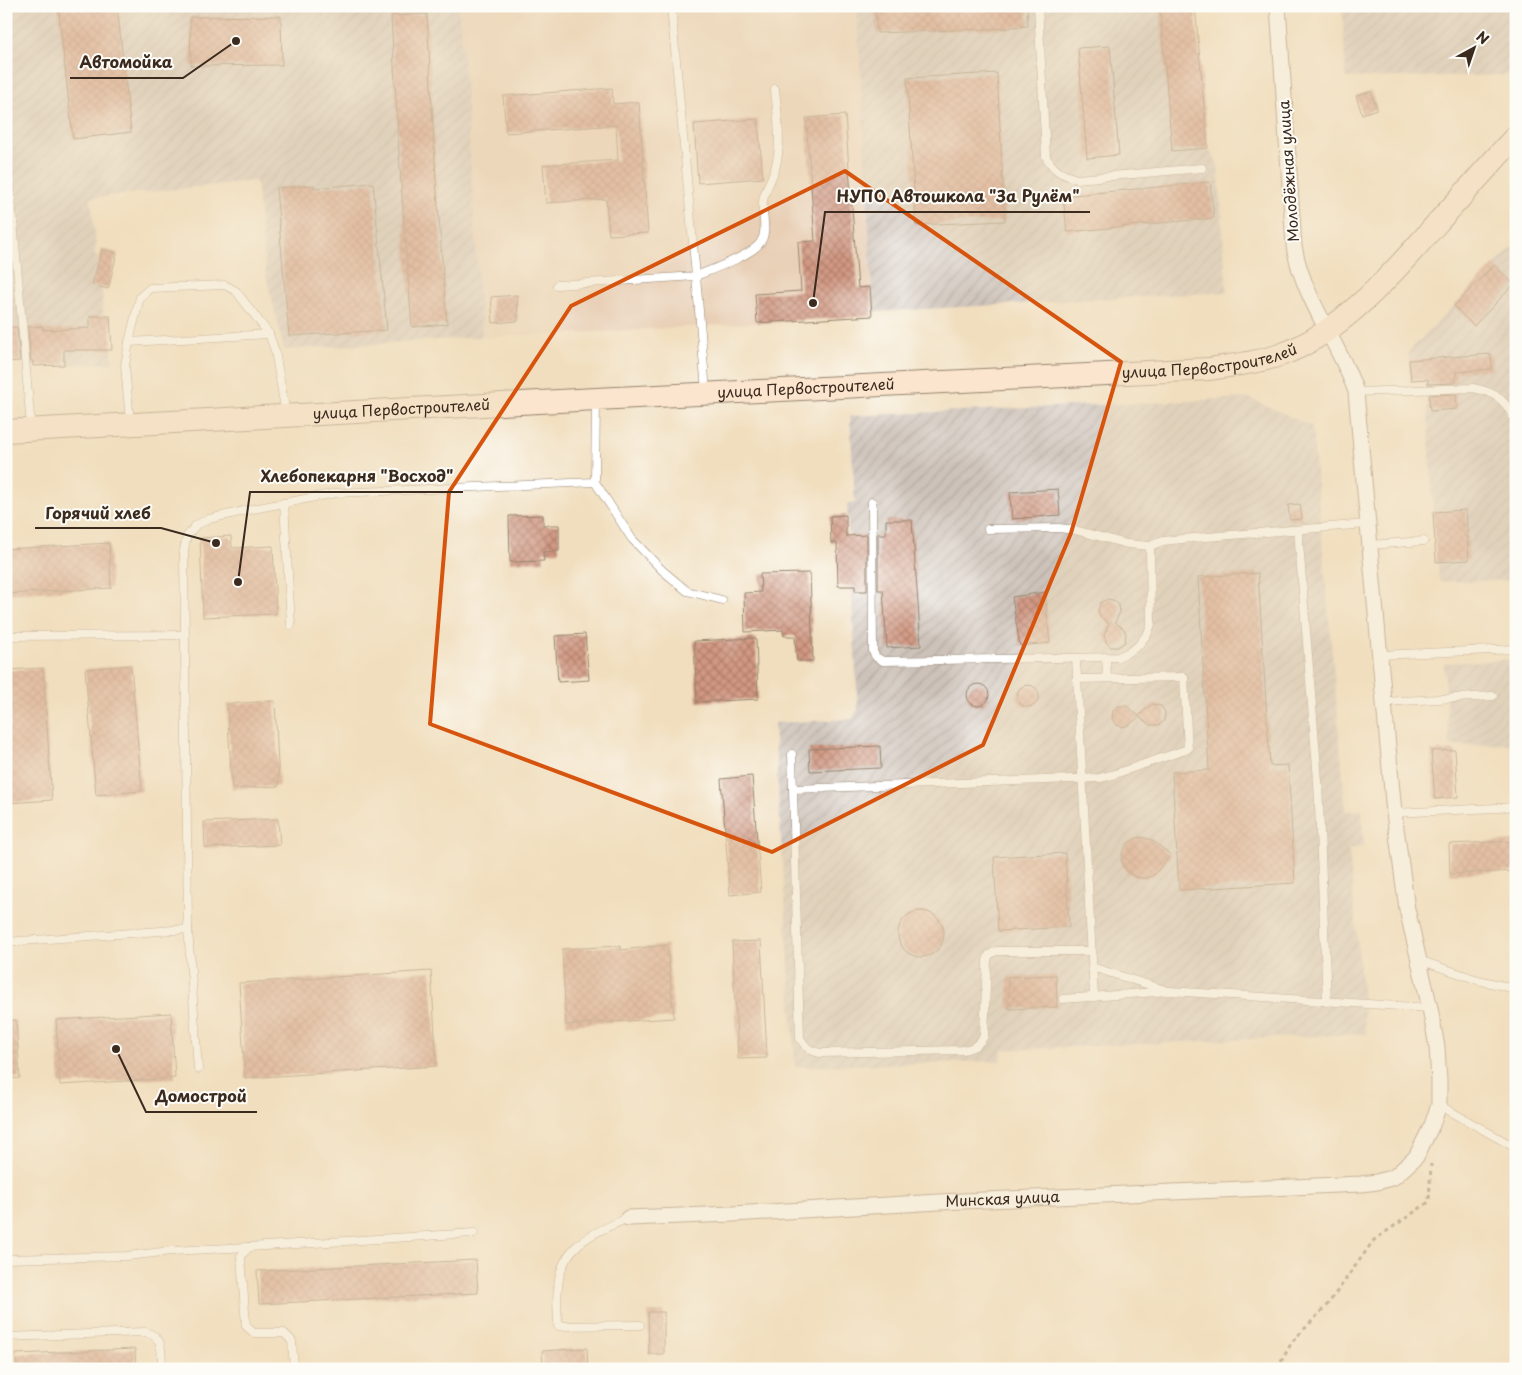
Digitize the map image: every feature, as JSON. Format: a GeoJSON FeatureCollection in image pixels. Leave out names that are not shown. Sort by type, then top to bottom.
{"type":"FeatureCollection","features":[{"type":"Feature","properties":{"kind":"street","name":"Молодёжная улица"},"geometry":{"type":"LineString","coordinates":[[1278,6],[1294,246],[1297,263],[1304,284],[1343,360],[1356,392],[1394,813]]}},
{"type":"Feature","properties":{"kind":"street","name":"улица Первостроителей"},"geometry":{"type":"LineString","coordinates":[[6,431],[706,393],[1209,369],[1248,364],[1281,355],[1306,343],[1327,330],[1360,304],[1399,267],[1516,136]]}},
{"type":"Feature","properties":{"kind":"street","name":"Минская улица"},"geometry":{"type":"LineString","coordinates":[[628,1218],[1351,1184],[1377,1182],[1394,1177],[1416,1157],[1432,1125],[1438,1105],[1439,1081],[1437,1047],[1430,1008],[1407,910],[1394,813]]}},
{"type":"Feature","properties":{"kind":"lane"},"geometry":{"type":"LineString","coordinates":[[671,6],[706,393]]}},
{"type":"Feature","properties":{"kind":"lane"},"geometry":{"type":"LineString","coordinates":[[1038,6],[1046,157],[1053,168],[1064,175],[1077,179],[1202,168]]}},
{"type":"Feature","properties":{"kind":"lane"},"geometry":{"type":"LineString","coordinates":[[557,284],[696,276],[751,251],[760,243],[764,234],[762,204],[765,191],[776,166],[779,146],[775,89]]}},
{"type":"Feature","properties":{"kind":"lane"},"geometry":{"type":"LineString","coordinates":[[8,164],[31,429]]}},
{"type":"Feature","properties":{"kind":"lane"},"geometry":{"type":"LineString","coordinates":[[130,424],[125,366],[128,342],[140,297],[150,288],[225,285],[236,291],[268,334],[275,351],[287,416]]}},
{"type":"Feature","properties":{"kind":"lane"},"geometry":{"type":"LineString","coordinates":[[128,342],[268,334]]}},
{"type":"Feature","properties":{"kind":"lane"},"geometry":{"type":"LineString","coordinates":[[1356,392],[1473,388],[1484,390],[1496,395],[1506,405],[1512,413],[1516,425]]}},
{"type":"Feature","properties":{"kind":"lane"},"geometry":{"type":"LineString","coordinates":[[596,399],[596,482],[632,539],[662,570],[686,591],[722,600]]}},
{"type":"Feature","properties":{"kind":"lane"},"geometry":{"type":"LineString","coordinates":[[198,1069],[188,929],[184,550],[187,536],[196,525],[209,519],[336,493],[596,482]]}},
{"type":"Feature","properties":{"kind":"lane"},"geometry":{"type":"LineString","coordinates":[[872,502],[872,652],[876,657],[884,661],[1076,658],[1118,656],[1127,653],[1138,646],[1152,624],[1150,546]]}},
{"type":"Feature","properties":{"kind":"lane"},"geometry":{"type":"LineString","coordinates":[[284,503],[291,625]]}},
{"type":"Feature","properties":{"kind":"lane"},"geometry":{"type":"LineString","coordinates":[[988,529],[1059,528],[1075,530],[1127,544],[1150,546],[1163,541],[1182,539],[1367,524]]}},
{"type":"Feature","properties":{"kind":"lane"},"geometry":{"type":"LineString","coordinates":[[1298,530],[1318,781],[1327,1002]]}},
{"type":"Feature","properties":{"kind":"lane"},"geometry":{"type":"LineString","coordinates":[[1369,545],[1424,541]]}},
{"type":"Feature","properties":{"kind":"lane"},"geometry":{"type":"LineString","coordinates":[[6,636],[185,635]]}},
{"type":"Feature","properties":{"kind":"lane"},"geometry":{"type":"LineString","coordinates":[[1379,655],[1516,649]]}},
{"type":"Feature","properties":{"kind":"lane"},"geometry":{"type":"LineString","coordinates":[[1106,657],[1108,678]]}},
{"type":"Feature","properties":{"kind":"lane"},"geometry":{"type":"LineString","coordinates":[[1076,658],[1094,997]]}},
{"type":"Feature","properties":{"kind":"lane"},"geometry":{"type":"LineString","coordinates":[[793,789],[1082,779],[1112,775],[1188,748],[1184,678],[1077,678]]}},
{"type":"Feature","properties":{"kind":"lane"},"geometry":{"type":"LineString","coordinates":[[1384,702],[1493,696]]}},
{"type":"Feature","properties":{"kind":"lane"},"geometry":{"type":"LineString","coordinates":[[792,754],[800,1038],[804,1045],[812,1051],[820,1054],[963,1050],[972,1048],[980,1043],[984,1036],[987,960],[989,954],[996,951],[1092,951]]}},
{"type":"Feature","properties":{"kind":"lane"},"geometry":{"type":"LineString","coordinates":[[1394,813],[1516,807]]}},
{"type":"Feature","properties":{"kind":"lane"},"geometry":{"type":"LineString","coordinates":[[6,942],[188,929]]}},
{"type":"Feature","properties":{"kind":"lane"},"geometry":{"type":"LineString","coordinates":[[1419,960],[1478,980],[1516,989]]}},
{"type":"Feature","properties":{"kind":"lane"},"geometry":{"type":"LineString","coordinates":[[1092,967],[1169,991]]}},
{"type":"Feature","properties":{"kind":"lane"},"geometry":{"type":"LineString","coordinates":[[1063,999],[1169,991],[1430,1008]]}},
{"type":"Feature","properties":{"kind":"lane"},"geometry":{"type":"LineString","coordinates":[[1438,1105],[1516,1148]]}},
{"type":"Feature","properties":{"kind":"lane"},"geometry":{"type":"LineString","coordinates":[[628,1218],[582,1240],[569,1254],[561,1270],[558,1287],[558,1326],[640,1325]]}},
{"type":"Feature","properties":{"kind":"lane"},"geometry":{"type":"LineString","coordinates":[[6,1259],[127,1256],[171,1251],[474,1233]]}},
{"type":"Feature","properties":{"kind":"lane"},"geometry":{"type":"LineString","coordinates":[[249,1247],[241,1256],[246,1326],[254,1333],[284,1333],[292,1341],[294,1369]]}},
{"type":"Feature","properties":{"kind":"lane"},"geometry":{"type":"LineString","coordinates":[[6,1337],[145,1332],[152,1334],[161,1346],[162,1369]]}},
{"type":"Feature","properties":{"kind":"path"},"geometry":{"type":"LineString","coordinates":[[1277,1369],[1292,1342],[1328,1304],[1374,1240],[1429,1202],[1430,1164]]}},
{"type":"Feature","properties":{"kind":"highlighted area"},"geometry":{"type":"Polygon","coordinates":[[[845,171],[1121,362],[1071,533],[983,745],[772,852],[430,724],[449,492],[571,306],[845,171]]]}},
{"type":"Feature","properties":{"kind":"shaded area"},"geometry":{"type":"Polygon","coordinates":[[[6,6],[458,6],[465,79],[482,337],[284,350],[266,276],[256,181],[91,198],[96,247],[94,255],[99,257],[92,285],[102,288],[103,316],[90,317],[91,351],[112,350],[112,363],[33,366],[33,361],[6,363],[6,6]]]}},
{"type":"Feature","properties":{"kind":"shaded area"},"geometry":{"type":"Polygon","coordinates":[[[458,6],[857,6],[873,312],[757,323],[482,337],[465,79],[458,6]]]}},
{"type":"Feature","properties":{"kind":"shaded area"},"geometry":{"type":"Polygon","coordinates":[[[857,6],[1195,6],[1208,148],[1218,164],[1227,292],[873,312],[857,6]]]}},
{"type":"Feature","properties":{"kind":"shaded area"},"geometry":{"type":"Polygon","coordinates":[[[1342,6],[1516,6],[1516,75],[1346,78],[1342,6]]]}},
{"type":"Feature","properties":{"kind":"shaded area"},"geometry":{"type":"Polygon","coordinates":[[[1516,243],[1516,580],[1439,582],[1438,563],[1436,562],[1426,381],[1410,381],[1408,352],[1516,243]]]}},
{"type":"Feature","properties":{"kind":"shaded area"},"geometry":{"type":"Polygon","coordinates":[[[1249,398],[1312,426],[1346,811],[1362,810],[1364,847],[1349,849],[1366,1034],[1003,1050],[1000,1061],[795,1067],[774,723],[852,719],[858,710],[847,504],[855,503],[850,416],[1249,398]]]}},
{"type":"Feature","properties":{"kind":"shaded area"},"geometry":{"type":"Polygon","coordinates":[[[1516,659],[1516,744],[1449,746],[1444,663],[1516,659]]]}},
{"type":"Feature","properties":{"kind":"building"},"geometry":{"type":"Polygon","coordinates":[[[58,6],[117,6],[131,132],[73,139],[58,6]]]}},
{"type":"Feature","properties":{"kind":"building"},"geometry":{"type":"Polygon","coordinates":[[[875,6],[1027,6],[1028,26],[877,33],[875,6]]]}},
{"type":"Feature","properties":{"kind":"building"},"geometry":{"type":"Polygon","coordinates":[[[1195,6],[1208,148],[1172,151],[1160,8],[1195,6]]]}},
{"type":"Feature","properties":{"kind":"building"},"geometry":{"type":"Polygon","coordinates":[[[427,14],[436,180],[447,324],[412,327],[391,16],[427,14]]]}},
{"type":"Feature","properties":{"kind":"building"},"geometry":{"type":"Polygon","coordinates":[[[281,16],[282,65],[191,66],[190,17],[281,16]]]}},
{"type":"Feature","properties":{"kind":"building"},"geometry":{"type":"Polygon","coordinates":[[[1110,46],[1119,155],[1087,158],[1078,48],[1110,46]]]}},
{"type":"Feature","properties":{"kind":"building"},"geometry":{"type":"Polygon","coordinates":[[[997,73],[1005,221],[916,225],[907,78],[997,73]]]}},
{"type":"Feature","properties":{"kind":"building"},"geometry":{"type":"Polygon","coordinates":[[[612,88],[613,104],[639,102],[648,233],[609,235],[606,199],[546,203],[543,165],[618,160],[616,125],[506,133],[503,96],[612,88]]]}},
{"type":"Feature","properties":{"kind":"building"},"geometry":{"type":"Polygon","coordinates":[[[1371,91],[1377,109],[1362,114],[1356,96],[1371,91]]]}},
{"type":"Feature","properties":{"kind":"building"},"geometry":{"type":"Polygon","coordinates":[[[845,115],[858,288],[870,287],[872,316],[757,323],[755,294],[801,291],[798,242],[815,241],[806,118],[845,115]]]}},
{"type":"Feature","properties":{"kind":"building"},"geometry":{"type":"Polygon","coordinates":[[[758,119],[763,178],[698,183],[694,124],[758,119]]]}},
{"type":"Feature","properties":{"kind":"building"},"geometry":{"type":"Polygon","coordinates":[[[1210,182],[1214,218],[1067,232],[1063,196],[1210,182]]]}},
{"type":"Feature","properties":{"kind":"building"},"geometry":{"type":"Polygon","coordinates":[[[373,183],[387,330],[289,336],[276,188],[314,185],[314,188],[373,183]]]}},
{"type":"Feature","properties":{"kind":"building"},"geometry":{"type":"Polygon","coordinates":[[[102,249],[117,253],[108,289],[92,285],[102,249]]]}},
{"type":"Feature","properties":{"kind":"building"},"geometry":{"type":"Polygon","coordinates":[[[1494,265],[1514,284],[1474,326],[1454,306],[1494,265]]]}},
{"type":"Feature","properties":{"kind":"building"},"geometry":{"type":"Polygon","coordinates":[[[517,295],[518,321],[493,323],[491,297],[517,295]]]}},
{"type":"Feature","properties":{"kind":"building"},"geometry":{"type":"Polygon","coordinates":[[[90,316],[110,316],[112,350],[64,350],[64,365],[33,366],[28,327],[43,326],[43,330],[90,328],[90,316]]]}},
{"type":"Feature","properties":{"kind":"building"},"geometry":{"type":"Polygon","coordinates":[[[17,327],[20,361],[6,362],[6,328],[17,327]]]}},
{"type":"Feature","properties":{"kind":"building"},"geometry":{"type":"Polygon","coordinates":[[[1491,354],[1492,369],[1456,372],[1455,383],[1428,384],[1428,379],[1411,380],[1409,360],[1491,354]]]}},
{"type":"Feature","properties":{"kind":"building"},"geometry":{"type":"Polygon","coordinates":[[[1456,394],[1457,409],[1430,411],[1429,395],[1456,394]]]}},
{"type":"Feature","properties":{"kind":"building"},"geometry":{"type":"Polygon","coordinates":[[[1058,489],[1060,515],[1012,519],[1010,492],[1058,489]]]}},
{"type":"Feature","properties":{"kind":"building"},"geometry":{"type":"Polygon","coordinates":[[[1300,504],[1302,519],[1290,520],[1288,505],[1300,504]]]}},
{"type":"Feature","properties":{"kind":"building"},"geometry":{"type":"Polygon","coordinates":[[[1466,510],[1469,560],[1436,562],[1433,512],[1466,510]]]}},
{"type":"Feature","properties":{"kind":"building"},"geometry":{"type":"Polygon","coordinates":[[[543,515],[543,525],[559,525],[559,551],[543,552],[544,561],[510,562],[509,516],[543,515]]]}},
{"type":"Feature","properties":{"kind":"building"},"geometry":{"type":"Polygon","coordinates":[[[846,515],[846,536],[867,535],[867,591],[855,591],[855,586],[838,586],[837,543],[831,543],[830,516],[846,515]]]}},
{"type":"Feature","properties":{"kind":"building"},"geometry":{"type":"Polygon","coordinates":[[[886,520],[912,520],[921,646],[887,648],[883,590],[878,590],[878,534],[886,534],[886,520]]]}},
{"type":"Feature","properties":{"kind":"building"},"geometry":{"type":"Polygon","coordinates":[[[231,536],[232,548],[273,546],[276,614],[203,617],[200,538],[231,536]]]}},
{"type":"Feature","properties":{"kind":"building"},"geometry":{"type":"Polygon","coordinates":[[[109,543],[111,588],[6,594],[6,549],[109,543]]]}},
{"type":"Feature","properties":{"kind":"building"},"geometry":{"type":"Polygon","coordinates":[[[810,573],[813,661],[797,661],[795,636],[784,636],[783,630],[745,632],[744,593],[761,592],[760,574],[810,573]]]}},
{"type":"Feature","properties":{"kind":"building"},"geometry":{"type":"Polygon","coordinates":[[[1258,573],[1270,766],[1288,765],[1295,883],[1179,890],[1172,772],[1209,770],[1198,577],[1258,573]]]}},
{"type":"Feature","properties":{"kind":"building"},"geometry":{"type":"Polygon","coordinates":[[[1045,592],[1050,643],[1020,646],[1012,597],[1045,592]]]}},
{"type":"Feature","properties":{"kind":"building"},"geometry":{"type":"Polygon","coordinates":[[[1108,599],[1113,600],[1119,605],[1120,612],[1115,622],[1124,629],[1126,634],[1125,642],[1118,647],[1111,647],[1106,642],[1104,635],[1109,624],[1098,612],[1101,602],[1108,599]]]}},
{"type":"Feature","properties":{"kind":"building"},"geometry":{"type":"Polygon","coordinates":[[[585,634],[589,680],[558,682],[555,636],[585,634]]]}},
{"type":"Feature","properties":{"kind":"building"},"geometry":{"type":"Polygon","coordinates":[[[756,638],[758,699],[697,702],[694,641],[756,638]]]}},
{"type":"Feature","properties":{"kind":"building"},"geometry":{"type":"Polygon","coordinates":[[[131,665],[142,791],[96,795],[85,669],[131,665]]]}},
{"type":"Feature","properties":{"kind":"building"},"geometry":{"type":"Polygon","coordinates":[[[43,668],[52,800],[8,803],[6,780],[6,670],[43,668]]]}},
{"type":"Feature","properties":{"kind":"building"},"geometry":{"type":"Polygon","coordinates":[[[974,684],[982,684],[989,691],[989,699],[982,706],[974,706],[967,699],[967,691],[974,684]]]}},
{"type":"Feature","properties":{"kind":"building"},"geometry":{"type":"Polygon","coordinates":[[[1024,685],[1032,685],[1039,692],[1039,700],[1032,707],[1024,707],[1017,700],[1017,692],[1024,685]]]}},
{"type":"Feature","properties":{"kind":"building"},"geometry":{"type":"Polygon","coordinates":[[[275,701],[279,786],[232,789],[227,704],[275,701]]]}},
{"type":"Feature","properties":{"kind":"building"},"geometry":{"type":"Polygon","coordinates":[[[1153,704],[1161,706],[1165,712],[1164,721],[1159,725],[1150,725],[1139,717],[1129,725],[1122,727],[1117,725],[1112,719],[1113,711],[1118,706],[1127,706],[1139,716],[1153,704]]]}},
{"type":"Feature","properties":{"kind":"building"},"geometry":{"type":"Polygon","coordinates":[[[880,746],[881,768],[810,771],[809,749],[880,746]]]}},
{"type":"Feature","properties":{"kind":"building"},"geometry":{"type":"Polygon","coordinates":[[[1455,750],[1458,797],[1435,799],[1431,751],[1455,750]]]}},
{"type":"Feature","properties":{"kind":"building"},"geometry":{"type":"Polygon","coordinates":[[[752,776],[761,892],[730,895],[721,779],[752,776]]]}},
{"type":"Feature","properties":{"kind":"building"},"geometry":{"type":"Polygon","coordinates":[[[278,819],[280,845],[205,848],[204,822],[278,819]]]}},
{"type":"Feature","properties":{"kind":"building"},"geometry":{"type":"Polygon","coordinates":[[[1141,837],[1152,840],[1171,855],[1155,874],[1148,878],[1135,877],[1128,873],[1121,859],[1127,844],[1141,837]]]}},
{"type":"Feature","properties":{"kind":"building"},"geometry":{"type":"Polygon","coordinates":[[[1516,841],[1516,871],[1450,874],[1449,844],[1516,841]]]}},
{"type":"Feature","properties":{"kind":"building"},"geometry":{"type":"Polygon","coordinates":[[[1065,853],[1069,927],[998,931],[994,857],[1065,853]]]}},
{"type":"Feature","properties":{"kind":"building"},"geometry":{"type":"Polygon","coordinates":[[[916,911],[926,911],[940,921],[944,934],[940,947],[934,953],[926,957],[916,957],[902,947],[898,939],[898,929],[908,915],[916,911]]]}},
{"type":"Feature","properties":{"kind":"building"},"geometry":{"type":"Polygon","coordinates":[[[761,941],[767,1058],[738,1059],[732,942],[761,941]]]}},
{"type":"Feature","properties":{"kind":"building"},"geometry":{"type":"Polygon","coordinates":[[[667,945],[674,1018],[566,1025],[562,949],[621,946],[621,950],[667,945]]]}},
{"type":"Feature","properties":{"kind":"building"},"geometry":{"type":"Polygon","coordinates":[[[431,971],[437,1066],[245,1078],[239,983],[431,971]]]}},
{"type":"Feature","properties":{"kind":"building"},"geometry":{"type":"Polygon","coordinates":[[[1056,975],[1057,1007],[1009,1009],[1008,977],[1056,975]]]}},
{"type":"Feature","properties":{"kind":"building"},"geometry":{"type":"Polygon","coordinates":[[[171,1013],[175,1078],[60,1085],[56,1020],[171,1013]]]}},
{"type":"Feature","properties":{"kind":"building"},"geometry":{"type":"Polygon","coordinates":[[[16,1020],[20,1078],[6,1079],[6,1021],[16,1020]]]}},
{"type":"Feature","properties":{"kind":"building"},"geometry":{"type":"Polygon","coordinates":[[[476,1260],[478,1293],[259,1304],[257,1271],[476,1260]]]}},
{"type":"Feature","properties":{"kind":"building"},"geometry":{"type":"Polygon","coordinates":[[[648,1312],[664,1312],[664,1354],[649,1354],[648,1312]]]}},
{"type":"Feature","properties":{"kind":"building"},"geometry":{"type":"Polygon","coordinates":[[[587,1348],[588,1369],[543,1369],[542,1351],[587,1348]]]}},
{"type":"Feature","properties":{"kind":"building"},"geometry":{"type":"Polygon","coordinates":[[[135,1349],[136,1369],[17,1369],[16,1354],[135,1349]]]}},
{"type":"Feature","properties":{"kind":"place","name":"Автомойка"},"geometry":{"type":"Point","coordinates":[236,41]}},
{"type":"Feature","properties":{"kind":"place","name":"НУПО Автошкола \"За Рулём\""},"geometry":{"type":"Point","coordinates":[813,303]}},
{"type":"Feature","properties":{"kind":"place","name":"Горячий хлеб"},"geometry":{"type":"Point","coordinates":[216,543]}},
{"type":"Feature","properties":{"kind":"place","name":"Хлебопекарня \"Восход\""},"geometry":{"type":"Point","coordinates":[238,582]}},
{"type":"Feature","properties":{"kind":"place","name":"Домострой"},"geometry":{"type":"Point","coordinates":[116,1049]}}]}
